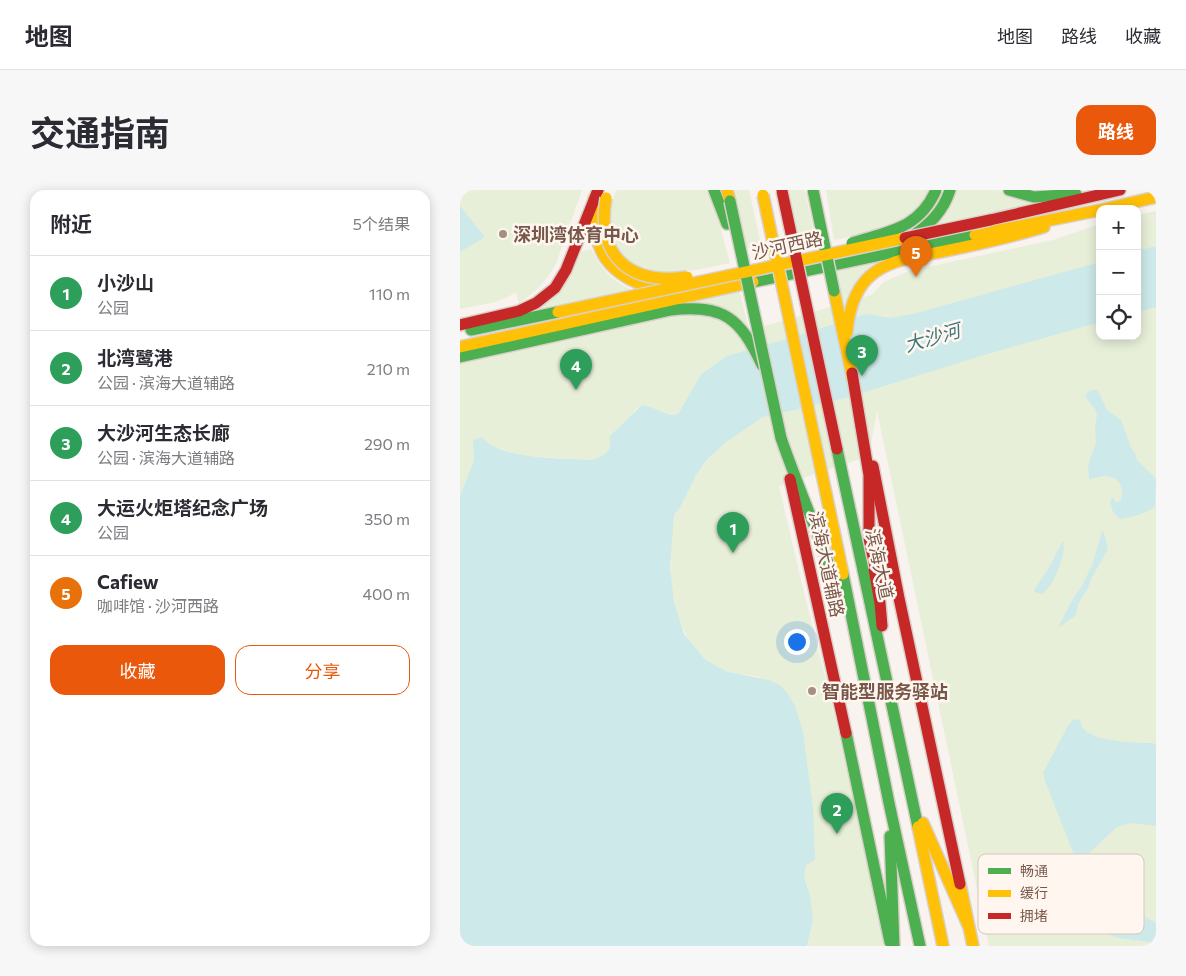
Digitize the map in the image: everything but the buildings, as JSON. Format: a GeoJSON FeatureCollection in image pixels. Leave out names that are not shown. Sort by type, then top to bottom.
{"type":"FeatureCollection","features":[{"type":"Feature","properties":{"kind":"main road"},"geometry":{"type":"LineString","coordinates":[[714,190],[752,303]]}},
{"type":"Feature","properties":{"kind":"main road","name":"滨海大道"},"geometry":{"type":"LineString","coordinates":[[782,190],[868,569],[882,661],[943,946]]}},
{"type":"Feature","properties":{"kind":"main road"},"geometry":{"type":"LineString","coordinates":[[813,190],[872,460],[973,946]]}},
{"type":"Feature","properties":{"kind":"main road"},"geometry":{"type":"LineString","coordinates":[[820,190],[834,291]]}},
{"type":"Feature","properties":{"kind":"main road"},"geometry":{"type":"LineString","coordinates":[[802,260],[913,222],[926,210],[936,190]]}},
{"type":"Feature","properties":{"kind":"main road"},"geometry":{"type":"LineString","coordinates":[[847,261],[907,239],[923,229],[936,218],[943,208],[950,190]]}},
{"type":"Feature","properties":{"kind":"main road"},"geometry":{"type":"LineString","coordinates":[[1009,190],[1030,197],[1056,197],[1106,190]]}},
{"type":"Feature","properties":{"kind":"main road"},"geometry":{"type":"LineString","coordinates":[[1056,197],[1082,190]]}},
{"type":"Feature","properties":{"kind":"main road","name":"沙河西路"},"geometry":{"type":"LineString","coordinates":[[460,349],[484,342],[992,230],[1120,190]]}},
{"type":"Feature","properties":{"kind":"main road"},"geometry":{"type":"LineString","coordinates":[[762,192],[838,575],[859,650],[920,946]]}},
{"type":"Feature","properties":{"kind":"main road"},"geometry":{"type":"LineString","coordinates":[[460,325],[519,311],[536,303],[555,288],[566,270],[574,249],[588,229],[592,210],[602,194]]}},
{"type":"Feature","properties":{"kind":"main road"},"geometry":{"type":"LineString","coordinates":[[602,194],[602,220],[606,241],[620,262],[637,273],[649,277],[668,279],[746,271]]}},
{"type":"Feature","properties":{"kind":"main road","name":"滨海大道辅路"},"geometry":{"type":"LineString","coordinates":[[729,196],[892,946]]}},
{"type":"Feature","properties":{"kind":"main road"},"geometry":{"type":"LineString","coordinates":[[1121,205],[1156,197]]}},
{"type":"Feature","properties":{"kind":"main road"},"geometry":{"type":"LineString","coordinates":[[868,569],[869,475],[847,331],[848,317],[856,296],[867,279],[885,266],[901,260],[992,230],[1028,232],[1096,211]]}},
{"type":"Feature","properties":{"kind":"main road"},"geometry":{"type":"LineString","coordinates":[[588,229],[602,254],[619,274],[630,281],[648,288],[692,290],[743,285]]}},
{"type":"Feature","properties":{"kind":"main road","name":"沙河西路"},"geometry":{"type":"LineString","coordinates":[[460,332],[802,260],[992,230]]}},
{"type":"Feature","properties":{"kind":"main road"},"geometry":{"type":"LineString","coordinates":[[460,358],[679,308],[697,307],[713,310],[734,321],[745,331],[758,356],[771,391]]}},
{"type":"Feature","properties":{"kind":"main road"},"geometry":{"type":"LineString","coordinates":[[781,438],[795,480],[838,575]]}},
{"type":"Feature","properties":{"kind":"main road"},"geometry":{"type":"LineString","coordinates":[[910,793],[968,925]]}},
{"type":"Feature","properties":{"kind":"main road"},"geometry":{"type":"LineString","coordinates":[[889,803],[892,946]]}},
{"type":"Feature","properties":{"kind":"green space","name":"深圳湾体育中心"},"geometry":{"type":"Polygon","coordinates":[[[460,190],[582,190],[556,264],[540,286],[519,303],[516,293],[496,302],[460,309],[460,190]]]}},
{"type":"Feature","properties":{"kind":"green space"},"geometry":{"type":"Polygon","coordinates":[[[617,190],[706,190],[716,211],[730,263],[697,270],[663,273],[633,265],[621,254],[610,232],[609,213],[617,190]]]}},
{"type":"Feature","properties":{"kind":"green space"},"geometry":{"type":"Polygon","coordinates":[[[733,190],[749,190],[761,245],[746,248],[733,190]]]}},
{"type":"Feature","properties":{"kind":"green space"},"geometry":{"type":"Polygon","coordinates":[[[789,190],[805,190],[814,234],[799,237],[789,190]]]}},
{"type":"Feature","properties":{"kind":"green space"},"geometry":{"type":"Polygon","coordinates":[[[826,190],[930,190],[923,203],[914,213],[902,221],[862,235],[834,240],[826,190]]]}},
{"type":"Feature","properties":{"kind":"green space"},"geometry":{"type":"Polygon","coordinates":[[[955,190],[998,190],[1020,199],[1049,202],[934,225],[955,190]]]}},
{"type":"Feature","properties":{"kind":"green space"},"geometry":{"type":"Polygon","coordinates":[[[1156,211],[1156,946],[989,946],[986,934],[1144,934],[1144,854],[978,854],[978,893],[877,411],[871,443],[860,459],[779,486],[830,696],[886,946],[807,946],[813,920],[810,895],[804,877],[806,865],[760,677],[726,671],[710,662],[697,650],[687,636],[680,621],[672,586],[672,531],[675,513],[682,505],[690,485],[703,465],[735,435],[763,416],[727,356],[701,374],[678,414],[670,415],[645,405],[637,408],[611,443],[609,451],[591,460],[523,456],[493,447],[482,437],[474,440],[474,460],[460,496],[460,361],[674,313],[711,316],[731,325],[740,333],[841,304],[837,281],[837,267],[891,257],[858,280],[849,294],[847,302],[871,295],[884,282],[909,271],[1053,240],[1096,225],[1096,340],[1141,340],[1141,214],[1156,211]]]}},
{"type":"Feature","properties":{"kind":"green space"},"geometry":{"type":"Polygon","coordinates":[[[591,249],[608,274],[620,284],[635,291],[520,316],[537,308],[579,252],[591,249]]]}},
{"type":"Feature","properties":{"kind":"green space"},"geometry":{"type":"Polygon","coordinates":[[[739,289],[749,330],[728,311],[705,303],[686,301],[739,289]]]}},
{"type":"Feature","properties":{"kind":"water"},"geometry":{"type":"Polygon","coordinates":[[[460,206],[485,237],[460,252],[460,206]]]}},
{"type":"Feature","properties":{"kind":"water"},"geometry":{"type":"Polygon","coordinates":[[[1156,246],[1156,307],[1141,311],[1141,250],[1156,246]]]}},
{"type":"Feature","properties":{"kind":"water","name":"大沙河"},"geometry":{"type":"Polygon","coordinates":[[[1096,263],[1096,323],[984,355],[849,397],[763,417],[726,442],[706,461],[674,515],[670,567],[674,602],[684,634],[704,658],[716,666],[728,672],[769,680],[780,685],[795,706],[803,732],[813,808],[815,860],[806,865],[804,877],[810,895],[813,920],[807,946],[460,946],[460,496],[474,460],[473,440],[482,437],[490,445],[517,454],[591,460],[600,457],[609,450],[609,437],[641,406],[645,405],[670,415],[678,414],[701,374],[727,356],[866,314],[890,318],[913,314],[1096,263]]]}},
{"type":"Feature","properties":{"kind":"water"},"geometry":{"type":"Polygon","coordinates":[[[1097,389],[1107,410],[1121,420],[1137,460],[1156,479],[1155,507],[1133,517],[1119,519],[1113,512],[1110,502],[1113,497],[1116,503],[1121,500],[1122,496],[1120,484],[1115,478],[1106,476],[1089,479],[1088,465],[1096,443],[1095,428],[1097,415],[1095,409],[1085,396],[1088,392],[1097,389]]]}},
{"type":"Feature","properties":{"kind":"water"},"geometry":{"type":"Polygon","coordinates":[[[1102,531],[1108,549],[1078,604],[1076,615],[1058,628],[1093,563],[1102,531]]]}},
{"type":"Feature","properties":{"kind":"water"},"geometry":{"type":"Polygon","coordinates":[[[1063,540],[1063,553],[1055,577],[1047,590],[1042,594],[1036,593],[1034,590],[1049,568],[1063,540]]]}},
{"type":"Feature","properties":{"kind":"water"},"geometry":{"type":"Polygon","coordinates":[[[1074,719],[1080,720],[1081,725],[1088,733],[1096,736],[1116,741],[1153,743],[1156,746],[1156,826],[1130,823],[1117,827],[1088,854],[1073,852],[1043,773],[1069,724],[1074,719]]]}},
{"type":"Feature","properties":{"kind":"water"},"geometry":{"type":"Polygon","coordinates":[[[1144,916],[1156,923],[1156,946],[1150,942],[1118,938],[1108,934],[1144,934],[1144,916]]]}},
{"type":"Feature","properties":{"kind":"traffic: fast"},"geometry":{"type":"LineString","coordinates":[[714,190],[727,224]]}},
{"type":"Feature","properties":{"kind":"traffic: fast"},"geometry":{"type":"LineString","coordinates":[[813,190],[834,291]]}},
{"type":"Feature","properties":{"kind":"traffic: fast"},"geometry":{"type":"LineString","coordinates":[[852,243],[902,227],[912,221],[929,203],[936,190]]}},
{"type":"Feature","properties":{"kind":"traffic: fast"},"geometry":{"type":"LineString","coordinates":[[911,237],[935,217],[950,190]]}},
{"type":"Feature","properties":{"kind":"traffic: fast"},"geometry":{"type":"LineString","coordinates":[[1009,190],[1034,197],[1076,194]]}},
{"type":"Feature","properties":{"kind":"traffic: fast"},"geometry":{"type":"LineString","coordinates":[[730,201],[781,438]]}},
{"type":"Feature","properties":{"kind":"traffic: fast"},"geometry":{"type":"LineString","coordinates":[[753,282],[975,235]]}},
{"type":"Feature","properties":{"kind":"traffic: fast"},"geometry":{"type":"LineString","coordinates":[[460,357],[671,310],[704,309],[717,312],[738,325],[762,365]]}},
{"type":"Feature","properties":{"kind":"traffic: fast"},"geometry":{"type":"LineString","coordinates":[[471,330],[558,312]]}},
{"type":"Feature","properties":{"kind":"traffic: fast"},"geometry":{"type":"LineString","coordinates":[[781,438],[839,592]]}},
{"type":"Feature","properties":{"kind":"traffic: fast"},"geometry":{"type":"LineString","coordinates":[[837,449],[863,570]]}},
{"type":"Feature","properties":{"kind":"traffic: fast"},"geometry":{"type":"LineString","coordinates":[[863,570],[918,827]]}},
{"type":"Feature","properties":{"kind":"traffic: fast"},"geometry":{"type":"LineString","coordinates":[[843,574],[920,946]]}},
{"type":"Feature","properties":{"kind":"traffic: fast"},"geometry":{"type":"LineString","coordinates":[[846,733],[890,942]]}},
{"type":"Feature","properties":{"kind":"traffic: fast"},"geometry":{"type":"LineString","coordinates":[[890,836],[894,946]]}},
{"type":"Feature","properties":{"kind":"traffic: slow"},"geometry":{"type":"LineString","coordinates":[[727,190],[730,201]]}},
{"type":"Feature","properties":{"kind":"traffic: slow"},"geometry":{"type":"LineString","coordinates":[[763,195],[843,574]]}},
{"type":"Feature","properties":{"kind":"traffic: slow"},"geometry":{"type":"LineString","coordinates":[[1121,205],[1156,197]]}},
{"type":"Feature","properties":{"kind":"traffic: slow"},"geometry":{"type":"LineString","coordinates":[[606,198],[604,219],[606,236],[612,251],[621,263],[634,271],[649,276],[667,278],[687,277]]}},
{"type":"Feature","properties":{"kind":"traffic: slow"},"geometry":{"type":"LineString","coordinates":[[594,199],[595,233],[606,260],[628,278],[642,285],[660,290]]}},
{"type":"Feature","properties":{"kind":"traffic: slow"},"geometry":{"type":"LineString","coordinates":[[975,235],[1096,211]]}},
{"type":"Feature","properties":{"kind":"traffic: slow"},"geometry":{"type":"LineString","coordinates":[[847,332],[851,307],[858,291],[868,278],[882,268],[906,259],[979,244],[1044,227]]}},
{"type":"Feature","properties":{"kind":"traffic: slow"},"geometry":{"type":"LineString","coordinates":[[558,312],[905,238]]}},
{"type":"Feature","properties":{"kind":"traffic: slow"},"geometry":{"type":"LineString","coordinates":[[460,347],[753,282]]}},
{"type":"Feature","properties":{"kind":"traffic: slow"},"geometry":{"type":"LineString","coordinates":[[834,291],[853,380]]}},
{"type":"Feature","properties":{"kind":"traffic: slow"},"geometry":{"type":"LineString","coordinates":[[923,823],[968,925]]}},
{"type":"Feature","properties":{"kind":"traffic: slow"},"geometry":{"type":"LineString","coordinates":[[918,827],[943,946]]}},
{"type":"Feature","properties":{"kind":"traffic: slow"},"geometry":{"type":"LineString","coordinates":[[960,884],[973,946]]}},
{"type":"Feature","properties":{"kind":"traffic: jam"},"geometry":{"type":"LineString","coordinates":[[460,325],[519,311],[536,303],[555,288],[566,270],[598,190]]}},
{"type":"Feature","properties":{"kind":"traffic: jam"},"geometry":{"type":"LineString","coordinates":[[990,220],[1120,190]]}},
{"type":"Feature","properties":{"kind":"traffic: jam"},"geometry":{"type":"LineString","coordinates":[[782,191],[837,449]]}},
{"type":"Feature","properties":{"kind":"traffic: jam"},"geometry":{"type":"LineString","coordinates":[[905,238],[990,220]]}},
{"type":"Feature","properties":{"kind":"traffic: jam"},"geometry":{"type":"LineString","coordinates":[[852,373],[869,475],[869,541],[880,603],[882,626]]}},
{"type":"Feature","properties":{"kind":"traffic: jam"},"geometry":{"type":"LineString","coordinates":[[873,466],[960,884]]}},
{"type":"Feature","properties":{"kind":"traffic: jam"},"geometry":{"type":"LineString","coordinates":[[790,479],[846,733]]}},
{"type":"Feature","properties":{"kind":"place","name":"深圳湾体育中心"},"geometry":{"type":"Point","coordinates":[503,234]}},
{"type":"Feature","properties":{"kind":"place","name":"Cafiew"},"geometry":{"type":"Point","coordinates":[916,277]}},
{"type":"Feature","properties":{"kind":"place","name":"大沙河生态长廊"},"geometry":{"type":"Point","coordinates":[862,376]}},
{"type":"Feature","properties":{"kind":"place","name":"大运火炬塔纪念广场"},"geometry":{"type":"Point","coordinates":[576,390]}},
{"type":"Feature","properties":{"kind":"place","name":"小沙山"},"geometry":{"type":"Point","coordinates":[733,553]}},
{"type":"Feature","properties":{"kind":"place","name":"智能型服务驿站"},"geometry":{"type":"Point","coordinates":[812,691]}},
{"type":"Feature","properties":{"kind":"place","name":"北湾鹭港"},"geometry":{"type":"Point","coordinates":[837,834]}}]}
